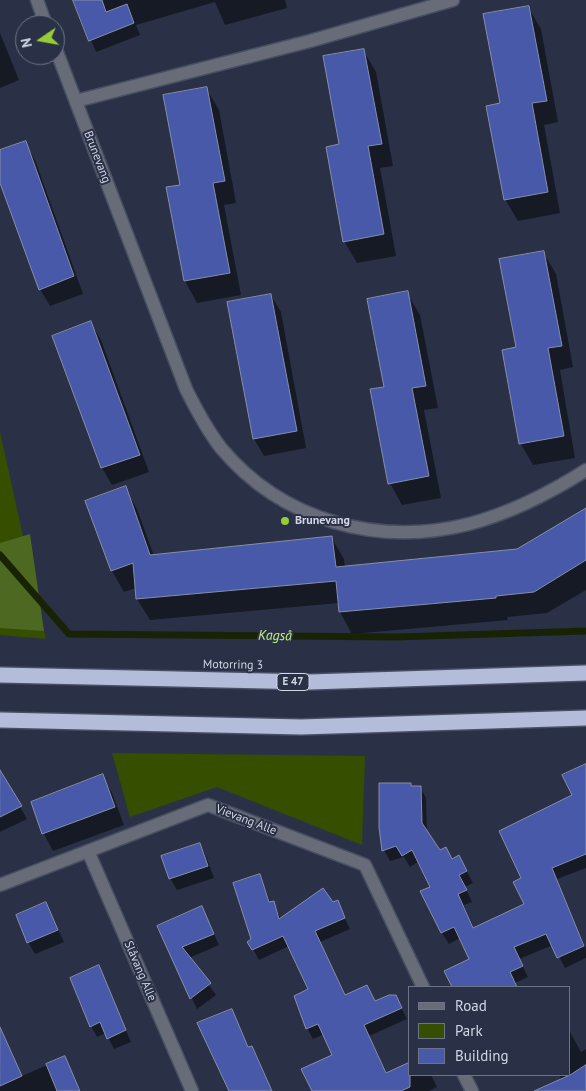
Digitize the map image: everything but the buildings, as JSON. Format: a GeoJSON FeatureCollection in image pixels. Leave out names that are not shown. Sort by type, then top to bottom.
{"type":"FeatureCollection","features":[{"type":"Feature","properties":{"kind":"highway","name":"Motorring 3"},"geometry":{"type":"LineString","coordinates":[[0,675],[310,682],[586,672]]}},
{"type":"Feature","properties":{"kind":"highway"},"geometry":{"type":"LineString","coordinates":[[0,720],[301,727],[586,718]]}},
{"type":"Feature","properties":{"kind":"street"},"geometry":{"type":"LineString","coordinates":[[37,0],[42,15]]}},
{"type":"Feature","properties":{"kind":"street"},"geometry":{"type":"LineString","coordinates":[[76,101],[310,41],[453,0]]}},
{"type":"Feature","properties":{"kind":"street","name":"Brunevang"},"geometry":{"type":"LineString","coordinates":[[62,65],[186,389],[201,418],[221,448],[253,480],[312,516],[348,526],[398,533],[426,532],[468,524],[512,510],[586,470]]}},
{"type":"Feature","properties":{"kind":"street","name":"Vievang Alle"},"geometry":{"type":"LineString","coordinates":[[0,885],[208,805],[365,865],[423,986]]}},
{"type":"Feature","properties":{"kind":"street","name":"Slåvang Alle"},"geometry":{"type":"LineString","coordinates":[[88,851],[192,1091]]}},
{"type":"Feature","properties":{"kind":"street"},"geometry":{"type":"LineString","coordinates":[[464,1076],[472,1091]]}},
{"type":"Feature","properties":{"kind":"green space"},"geometry":{"type":"Polygon","coordinates":[[[0,432],[44,631],[46,639],[0,635],[0,432]]]}},
{"type":"Feature","properties":{"kind":"green space"},"geometry":{"type":"Polygon","coordinates":[[[30,534],[44,631],[0,628],[0,543],[30,534]]]}},
{"type":"Feature","properties":{"kind":"green space"},"geometry":{"type":"Polygon","coordinates":[[[112,753],[365,756],[362,845],[217,787],[130,817],[112,753]]]}},
{"type":"Feature","properties":{"kind":"waterway","name":"Kagså"},"geometry":{"type":"LineString","coordinates":[[0,555],[69,634],[396,637],[586,631]]}},
{"type":"Feature","properties":{"kind":"place","name":"Brunevang"},"geometry":{"type":"Point","coordinates":[285,521]}}]}
